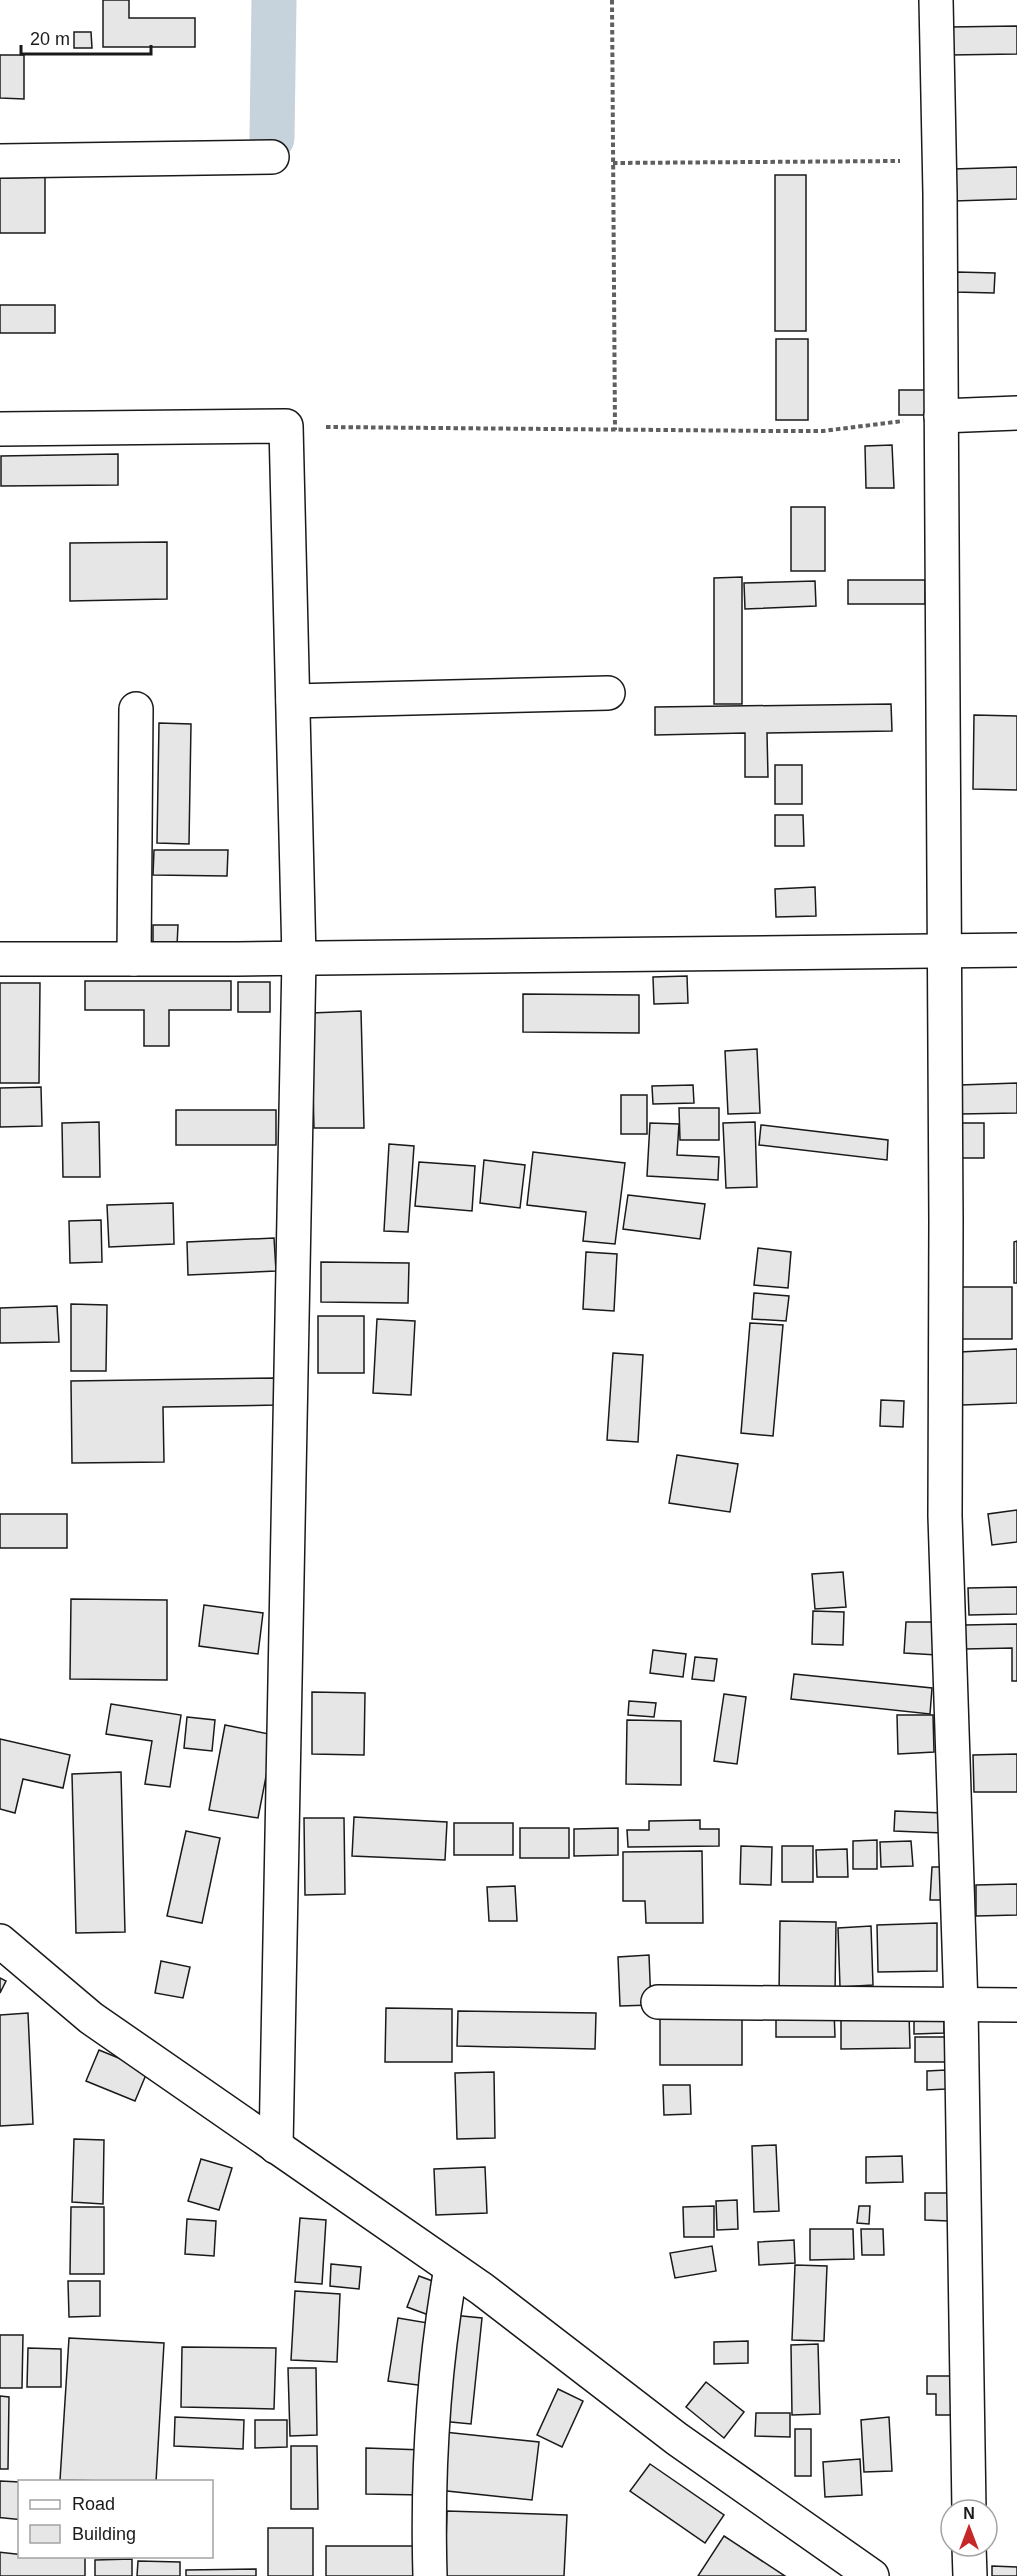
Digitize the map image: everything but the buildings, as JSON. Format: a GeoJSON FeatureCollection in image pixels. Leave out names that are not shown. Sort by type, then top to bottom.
{"type":"FeatureCollection","features":[{"type":"Feature","properties":{"kind":"street"},"geometry":{"type":"LineString","coordinates":[[936,0],[941,416],[945,1516],[961,2006],[969,2498]]}},
{"type":"Feature","properties":{"kind":"street"},"geometry":{"type":"LineString","coordinates":[[0,161],[272,157]]}},
{"type":"Feature","properties":{"kind":"street"},"geometry":{"type":"LineString","coordinates":[[941,416],[1017,414]]}},
{"type":"Feature","properties":{"kind":"street"},"geometry":{"type":"LineString","coordinates":[[0,429],[286,426],[299,958],[276,2147]]}},
{"type":"Feature","properties":{"kind":"street"},"geometry":{"type":"LineString","coordinates":[[293,701],[608,693]]}},
{"type":"Feature","properties":{"kind":"street"},"geometry":{"type":"LineString","coordinates":[[134,958],[136,709]]}},
{"type":"Feature","properties":{"kind":"street"},"geometry":{"type":"LineString","coordinates":[[0,959],[1017,950]]}},
{"type":"Feature","properties":{"kind":"street"},"geometry":{"type":"LineString","coordinates":[[0,1941],[91,2018],[451,2268],[677,2439],[872,2576]]}},
{"type":"Feature","properties":{"kind":"street"},"geometry":{"type":"LineString","coordinates":[[658,2002],[1017,2005]]}},
{"type":"Feature","properties":{"kind":"street"},"geometry":{"type":"LineString","coordinates":[[430,2576],[428,2508],[431,2434],[438,2343],[451,2268]]}},
{"type":"Feature","properties":{"kind":"street"},"geometry":{"type":"LineString","coordinates":[[0,2535],[18,2537]]}},
{"type":"Feature","properties":{"kind":"street"},"geometry":{"type":"LineString","coordinates":[[969,2558],[970,2576]]}},
{"type":"Feature","properties":{"kind":"path"},"geometry":{"type":"LineString","coordinates":[[612,0],[615,430]]}},
{"type":"Feature","properties":{"kind":"path"},"geometry":{"type":"LineString","coordinates":[[613,163],[939,161]]}},
{"type":"Feature","properties":{"kind":"path"},"geometry":{"type":"LineString","coordinates":[[286,426],[823,431],[941,416]]}},
{"type":"Feature","properties":{"kind":"waterway"},"geometry":{"type":"LineString","coordinates":[[272,138],[274,0]]}}]}
